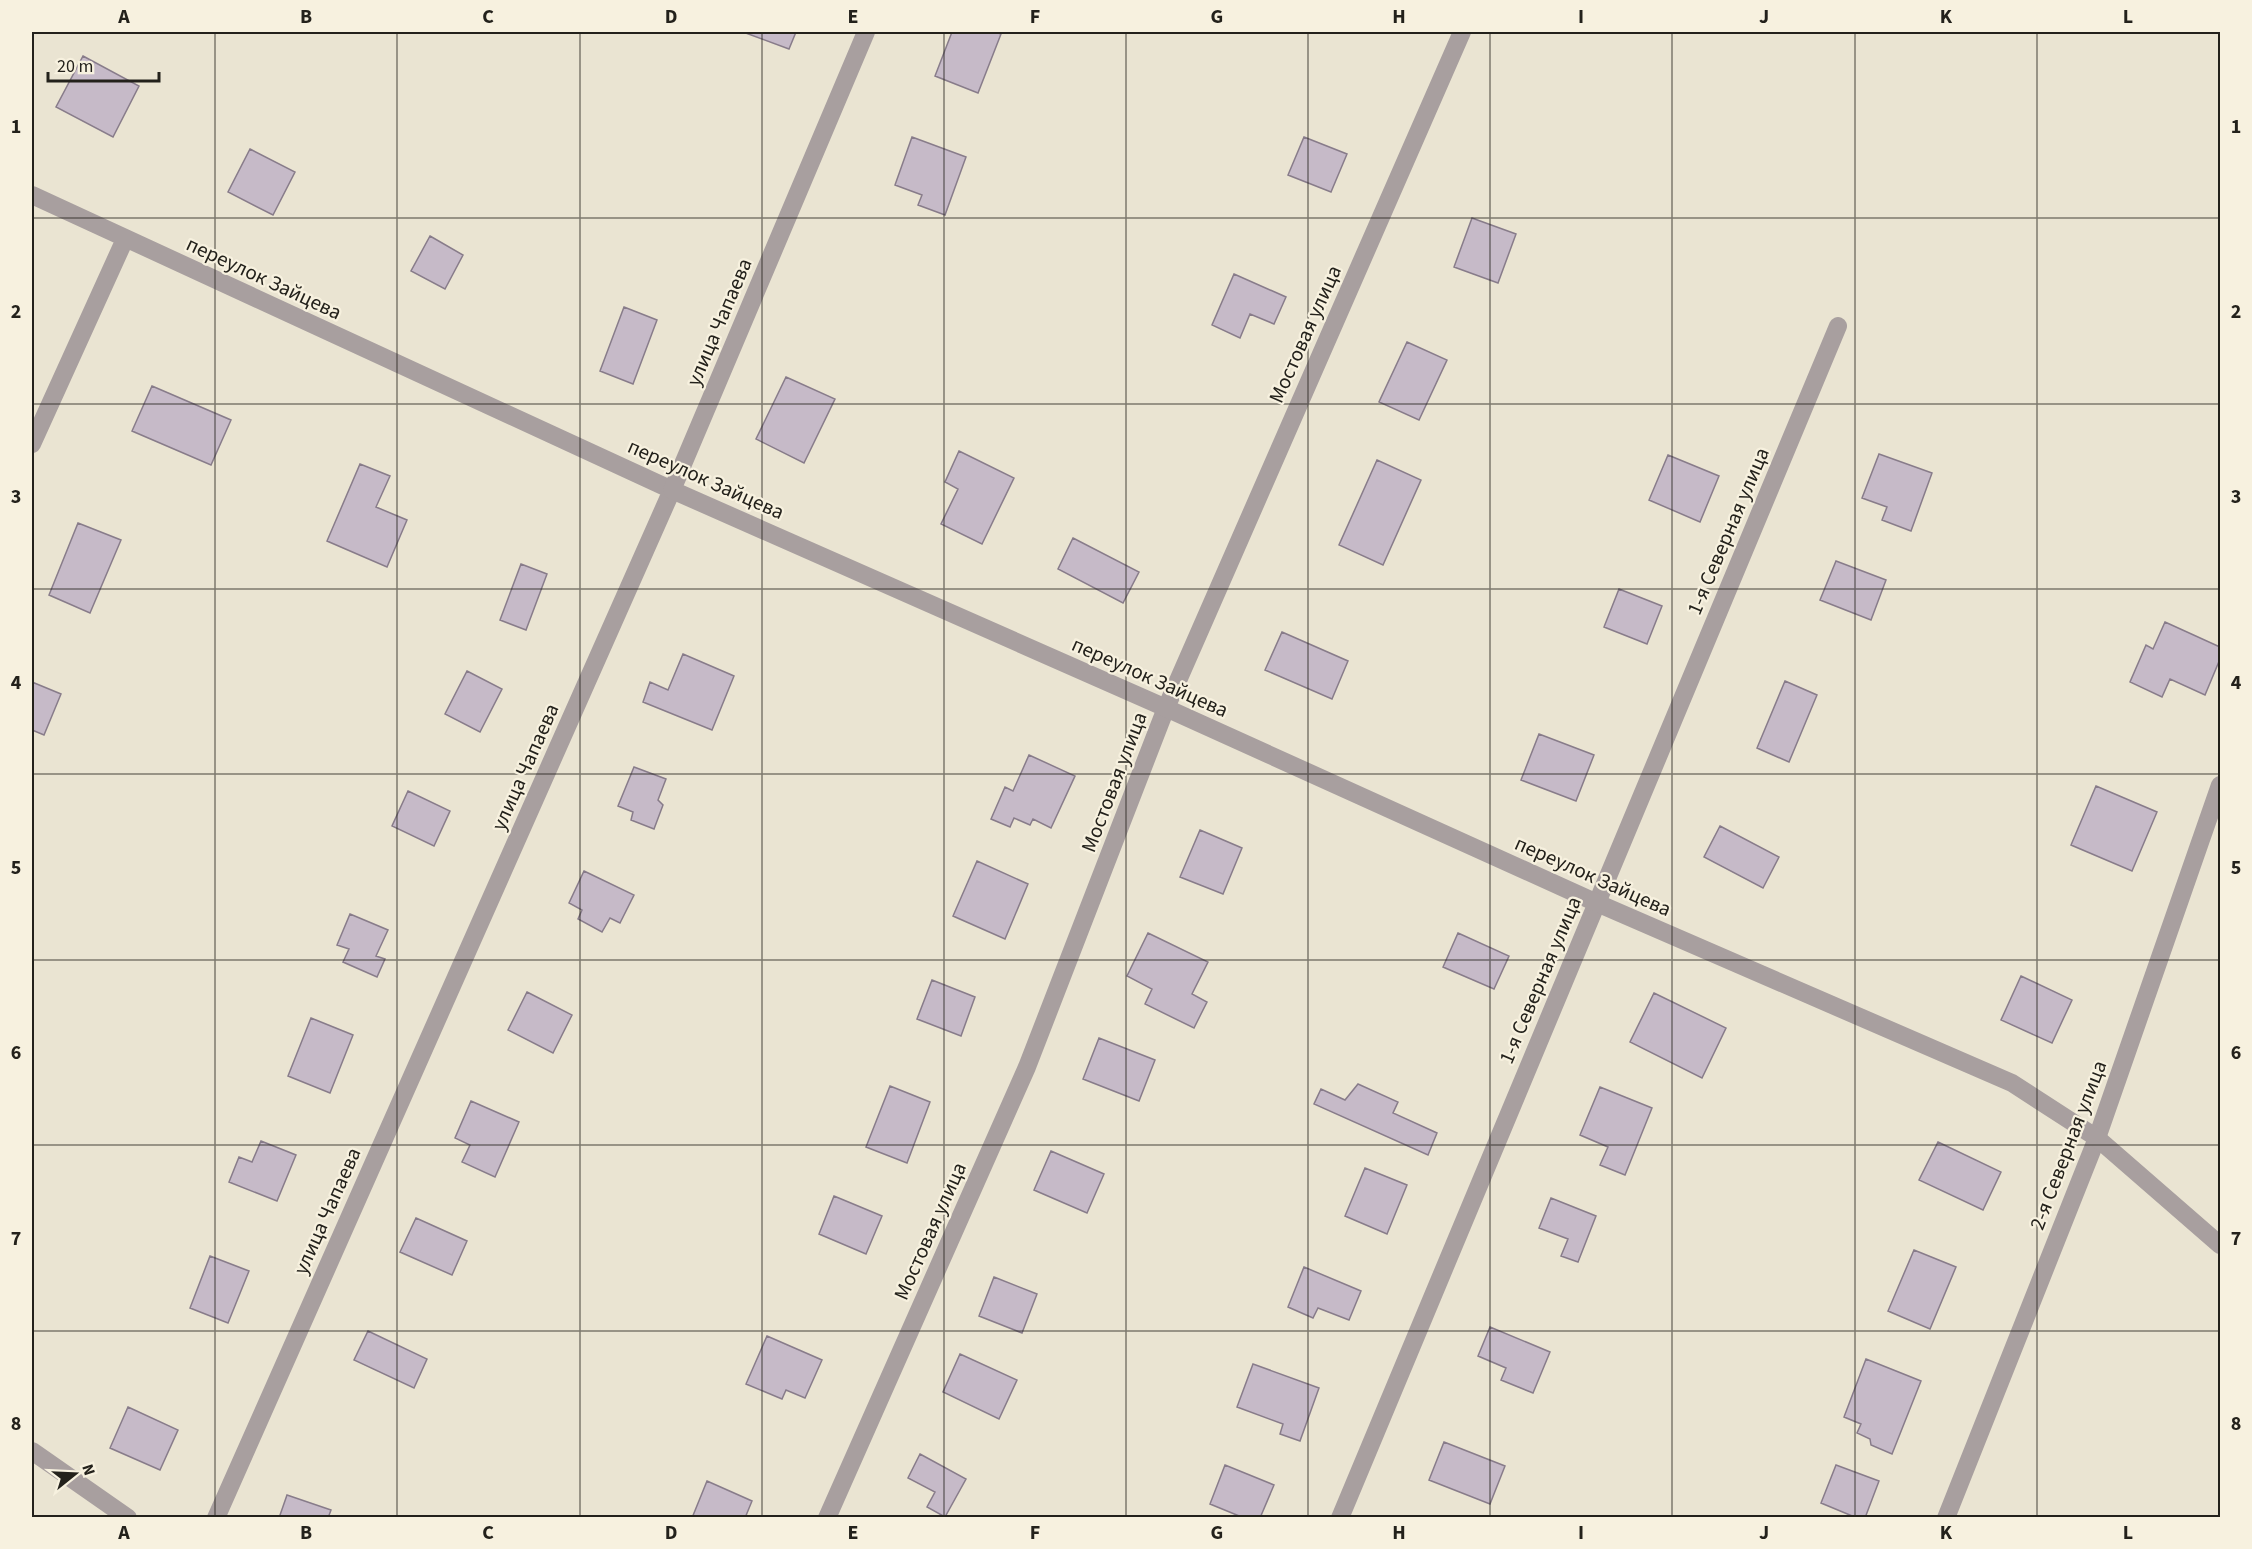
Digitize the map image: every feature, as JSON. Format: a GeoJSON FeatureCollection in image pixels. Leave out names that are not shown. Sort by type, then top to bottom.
{"type":"FeatureCollection","features":[{"type":"Feature","properties":{"kind":"street","name":"улица Чапаева"},"geometry":{"type":"LineString","coordinates":[[216,1518],[672,490],[866,32]]}},
{"type":"Feature","properties":{"kind":"street","name":"Мостовая улица"},"geometry":{"type":"LineString","coordinates":[[827,1518],[1027,1067],[1166,708],[1462,32]]}},
{"type":"Feature","properties":{"kind":"street","name":"переулок Зайцева"},"geometry":{"type":"LineString","coordinates":[[32,195],[672,490],[1166,708],[1597,903],[2013,1083],[2097,1138],[2220,1245]]}},
{"type":"Feature","properties":{"kind":"street"},"geometry":{"type":"LineString","coordinates":[[32,444],[125,239]]}},
{"type":"Feature","properties":{"kind":"street","name":"1-я Северная улица"},"geometry":{"type":"LineString","coordinates":[[1340,1518],[1838,326]]}},
{"type":"Feature","properties":{"kind":"street","name":"2-я Северная улица"},"geometry":{"type":"LineString","coordinates":[[1946,1518],[2097,1138],[2220,784]]}},
{"type":"Feature","properties":{"kind":"street"},"geometry":{"type":"LineString","coordinates":[[32,1451],[128,1518]]}},
{"type":"Feature","properties":{"kind":"building"},"geometry":{"type":"Polygon","coordinates":[[[743,32],[796,32],[789,49],[743,32]]]}},
{"type":"Feature","properties":{"kind":"building"},"geometry":{"type":"Polygon","coordinates":[[[952,32],[1001,34],[978,93],[935,76],[952,32]]]}},
{"type":"Feature","properties":{"kind":"building"},"geometry":{"type":"Polygon","coordinates":[[[83,56],[139,86],[113,137],[56,107],[83,56]]]}},
{"type":"Feature","properties":{"kind":"building"},"geometry":{"type":"Polygon","coordinates":[[[912,137],[966,157],[945,215],[918,205],[922,195],[895,185],[912,137]]]}},
{"type":"Feature","properties":{"kind":"building"},"geometry":{"type":"Polygon","coordinates":[[[1304,137],[1347,154],[1331,192],[1288,175],[1304,137]]]}},
{"type":"Feature","properties":{"kind":"building"},"geometry":{"type":"Polygon","coordinates":[[[250,149],[295,172],[273,215],[228,192],[250,149]]]}},
{"type":"Feature","properties":{"kind":"building"},"geometry":{"type":"Polygon","coordinates":[[[1472,218],[1516,234],[1498,283],[1454,267],[1472,218]]]}},
{"type":"Feature","properties":{"kind":"building"},"geometry":{"type":"Polygon","coordinates":[[[430,236],[463,255],[445,289],[411,271],[430,236]]]}},
{"type":"Feature","properties":{"kind":"building"},"geometry":{"type":"Polygon","coordinates":[[[1234,274],[1286,297],[1274,324],[1250,314],[1240,338],[1212,325],[1234,274]]]}},
{"type":"Feature","properties":{"kind":"building"},"geometry":{"type":"Polygon","coordinates":[[[624,307],[657,320],[633,384],[600,371],[624,307]]]}},
{"type":"Feature","properties":{"kind":"building"},"geometry":{"type":"Polygon","coordinates":[[[1407,342],[1447,360],[1419,420],[1379,402],[1407,342]]]}},
{"type":"Feature","properties":{"kind":"building"},"geometry":{"type":"Polygon","coordinates":[[[786,377],[835,399],[804,463],[756,439],[786,377]]]}},
{"type":"Feature","properties":{"kind":"building"},"geometry":{"type":"Polygon","coordinates":[[[152,386],[231,420],[211,465],[132,431],[152,386]]]}},
{"type":"Feature","properties":{"kind":"building"},"geometry":{"type":"Polygon","coordinates":[[[959,451],[1014,478],[982,544],[941,524],[958,489],[945,482],[959,451]]]}},
{"type":"Feature","properties":{"kind":"building"},"geometry":{"type":"Polygon","coordinates":[[[1879,454],[1932,473],[1911,531],[1882,520],[1887,507],[1862,498],[1879,454]]]}},
{"type":"Feature","properties":{"kind":"building"},"geometry":{"type":"Polygon","coordinates":[[[1668,455],[1719,476],[1700,522],[1649,500],[1668,455]]]}},
{"type":"Feature","properties":{"kind":"building"},"geometry":{"type":"Polygon","coordinates":[[[1377,460],[1421,480],[1383,565],[1339,545],[1377,460]]]}},
{"type":"Feature","properties":{"kind":"building"},"geometry":{"type":"Polygon","coordinates":[[[360,464],[390,476],[376,507],[407,520],[387,567],[327,541],[360,464]]]}},
{"type":"Feature","properties":{"kind":"building"},"geometry":{"type":"Polygon","coordinates":[[[78,523],[121,540],[90,613],[49,595],[78,523]]]}},
{"type":"Feature","properties":{"kind":"building"},"geometry":{"type":"Polygon","coordinates":[[[1073,538],[1139,572],[1123,603],[1058,569],[1073,538]]]}},
{"type":"Feature","properties":{"kind":"building"},"geometry":{"type":"Polygon","coordinates":[[[1836,561],[1886,580],[1871,620],[1820,600],[1836,561]]]}},
{"type":"Feature","properties":{"kind":"building"},"geometry":{"type":"Polygon","coordinates":[[[521,564],[547,574],[526,630],[500,620],[521,564]]]}},
{"type":"Feature","properties":{"kind":"building"},"geometry":{"type":"Polygon","coordinates":[[[1619,589],[1662,606],[1647,644],[1604,627],[1619,589]]]}},
{"type":"Feature","properties":{"kind":"building"},"geometry":{"type":"Polygon","coordinates":[[[2165,622],[2220,647],[2220,659],[2205,695],[2170,679],[2162,697],[2130,682],[2146,645],[2153,649],[2165,622]]]}},
{"type":"Feature","properties":{"kind":"building"},"geometry":{"type":"Polygon","coordinates":[[[1282,632],[1348,661],[1332,699],[1265,670],[1282,632]]]}},
{"type":"Feature","properties":{"kind":"building"},"geometry":{"type":"Polygon","coordinates":[[[683,654],[734,676],[712,730],[643,702],[650,682],[668,690],[683,654]]]}},
{"type":"Feature","properties":{"kind":"building"},"geometry":{"type":"Polygon","coordinates":[[[467,671],[502,689],[480,732],[445,714],[467,671]]]}},
{"type":"Feature","properties":{"kind":"building"},"geometry":{"type":"Polygon","coordinates":[[[1785,681],[1817,695],[1789,762],[1757,748],[1785,681]]]}},
{"type":"Feature","properties":{"kind":"building"},"geometry":{"type":"Polygon","coordinates":[[[32,682],[61,694],[44,735],[32,730],[32,682]]]}},
{"type":"Feature","properties":{"kind":"building"},"geometry":{"type":"Polygon","coordinates":[[[1539,734],[1594,755],[1576,801],[1521,780],[1539,734]]]}},
{"type":"Feature","properties":{"kind":"building"},"geometry":{"type":"Polygon","coordinates":[[[1029,755],[1075,776],[1051,828],[1033,819],[1030,825],[1014,818],[1010,827],[991,819],[1005,787],[1013,791],[1029,755]]]}},
{"type":"Feature","properties":{"kind":"building"},"geometry":{"type":"Polygon","coordinates":[[[634,767],[666,779],[658,800],[663,805],[654,829],[631,820],[633,812],[618,806],[634,767]]]}},
{"type":"Feature","properties":{"kind":"building"},"geometry":{"type":"Polygon","coordinates":[[[2096,786],[2157,812],[2132,871],[2071,845],[2096,786]]]}},
{"type":"Feature","properties":{"kind":"building"},"geometry":{"type":"Polygon","coordinates":[[[408,791],[450,811],[434,846],[392,826],[408,791]]]}},
{"type":"Feature","properties":{"kind":"building"},"geometry":{"type":"Polygon","coordinates":[[[1720,826],[1779,857],[1763,888],[1704,857],[1720,826]]]}},
{"type":"Feature","properties":{"kind":"building"},"geometry":{"type":"Polygon","coordinates":[[[1200,830],[1242,848],[1223,894],[1180,877],[1200,830]]]}},
{"type":"Feature","properties":{"kind":"building"},"geometry":{"type":"Polygon","coordinates":[[[977,861],[1028,884],[1005,939],[953,916],[977,861]]]}},
{"type":"Feature","properties":{"kind":"building"},"geometry":{"type":"Polygon","coordinates":[[[584,871],[634,895],[620,923],[610,918],[602,932],[578,919],[582,910],[569,903],[584,871]]]}},
{"type":"Feature","properties":{"kind":"building"},"geometry":{"type":"Polygon","coordinates":[[[350,914],[388,930],[376,956],[385,959],[377,977],[343,962],[349,949],[337,945],[350,914]]]}},
{"type":"Feature","properties":{"kind":"building"},"geometry":{"type":"Polygon","coordinates":[[[1148,933],[1208,962],[1192,994],[1207,1002],[1194,1028],[1145,1004],[1152,989],[1127,976],[1148,933]]]}},
{"type":"Feature","properties":{"kind":"building"},"geometry":{"type":"Polygon","coordinates":[[[1458,933],[1509,956],[1494,989],[1443,967],[1458,933]]]}},
{"type":"Feature","properties":{"kind":"building"},"geometry":{"type":"Polygon","coordinates":[[[2021,976],[2072,1000],[2052,1043],[2001,1020],[2021,976]]]}},
{"type":"Feature","properties":{"kind":"building"},"geometry":{"type":"Polygon","coordinates":[[[932,980],[975,997],[961,1036],[917,1019],[932,980]]]}},
{"type":"Feature","properties":{"kind":"building"},"geometry":{"type":"Polygon","coordinates":[[[527,992],[572,1015],[553,1053],[508,1030],[527,992]]]}},
{"type":"Feature","properties":{"kind":"building"},"geometry":{"type":"Polygon","coordinates":[[[1654,993],[1726,1028],[1702,1078],[1630,1042],[1654,993]]]}},
{"type":"Feature","properties":{"kind":"building"},"geometry":{"type":"Polygon","coordinates":[[[311,1018],[353,1035],[330,1093],[288,1076],[311,1018]]]}},
{"type":"Feature","properties":{"kind":"building"},"geometry":{"type":"Polygon","coordinates":[[[1099,1038],[1155,1060],[1139,1101],[1083,1079],[1099,1038]]]}},
{"type":"Feature","properties":{"kind":"building"},"geometry":{"type":"Polygon","coordinates":[[[1358,1084],[1398,1102],[1393,1113],[1437,1133],[1428,1155],[1314,1104],[1321,1089],[1345,1100],[1358,1084]]]}},
{"type":"Feature","properties":{"kind":"building"},"geometry":{"type":"Polygon","coordinates":[[[890,1086],[930,1102],[907,1163],[866,1147],[890,1086]]]}},
{"type":"Feature","properties":{"kind":"building"},"geometry":{"type":"Polygon","coordinates":[[[1600,1087],[1652,1108],[1625,1175],[1600,1165],[1608,1147],[1580,1135],[1600,1087]]]}},
{"type":"Feature","properties":{"kind":"building"},"geometry":{"type":"Polygon","coordinates":[[[471,1101],[519,1122],[495,1177],[462,1162],[470,1145],[455,1138],[471,1101]]]}},
{"type":"Feature","properties":{"kind":"building"},"geometry":{"type":"Polygon","coordinates":[[[261,1141],[296,1155],[277,1201],[229,1182],[239,1157],[252,1162],[261,1141]]]}},
{"type":"Feature","properties":{"kind":"building"},"geometry":{"type":"Polygon","coordinates":[[[1938,1142],[2001,1172],[1983,1210],[1919,1180],[1938,1142]]]}},
{"type":"Feature","properties":{"kind":"building"},"geometry":{"type":"Polygon","coordinates":[[[1051,1151],[1104,1174],[1087,1213],[1034,1190],[1051,1151]]]}},
{"type":"Feature","properties":{"kind":"building"},"geometry":{"type":"Polygon","coordinates":[[[1365,1168],[1407,1185],[1387,1234],[1345,1216],[1365,1168]]]}},
{"type":"Feature","properties":{"kind":"building"},"geometry":{"type":"Polygon","coordinates":[[[834,1196],[882,1216],[866,1254],[819,1234],[834,1196]]]}},
{"type":"Feature","properties":{"kind":"building"},"geometry":{"type":"Polygon","coordinates":[[[1551,1198],[1596,1216],[1578,1262],[1561,1256],[1568,1239],[1539,1228],[1551,1198]]]}},
{"type":"Feature","properties":{"kind":"building"},"geometry":{"type":"Polygon","coordinates":[[[416,1218],[467,1241],[452,1275],[400,1252],[416,1218]]]}},
{"type":"Feature","properties":{"kind":"building"},"geometry":{"type":"Polygon","coordinates":[[[1914,1250],[1956,1267],[1930,1329],[1888,1311],[1914,1250]]]}},
{"type":"Feature","properties":{"kind":"building"},"geometry":{"type":"Polygon","coordinates":[[[210,1256],[249,1271],[228,1323],[190,1308],[210,1256]]]}},
{"type":"Feature","properties":{"kind":"building"},"geometry":{"type":"Polygon","coordinates":[[[1304,1267],[1361,1291],[1349,1320],[1318,1308],[1313,1318],[1288,1307],[1304,1267]]]}},
{"type":"Feature","properties":{"kind":"building"},"geometry":{"type":"Polygon","coordinates":[[[994,1277],[1037,1294],[1022,1333],[979,1316],[994,1277]]]}},
{"type":"Feature","properties":{"kind":"building"},"geometry":{"type":"Polygon","coordinates":[[[1490,1327],[1550,1352],[1533,1393],[1501,1380],[1506,1368],[1478,1356],[1490,1327]]]}},
{"type":"Feature","properties":{"kind":"building"},"geometry":{"type":"Polygon","coordinates":[[[368,1331],[427,1359],[414,1388],[354,1360],[368,1331]]]}},
{"type":"Feature","properties":{"kind":"building"},"geometry":{"type":"Polygon","coordinates":[[[767,1336],[822,1360],[805,1398],[786,1390],[782,1399],[746,1384],[767,1336]]]}},
{"type":"Feature","properties":{"kind":"building"},"geometry":{"type":"Polygon","coordinates":[[[960,1354],[1017,1380],[999,1419],[943,1392],[960,1354]]]}},
{"type":"Feature","properties":{"kind":"building"},"geometry":{"type":"Polygon","coordinates":[[[1866,1359],[1921,1381],[1892,1454],[1871,1445],[1870,1439],[1857,1433],[1861,1424],[1844,1417],[1866,1359]]]}},
{"type":"Feature","properties":{"kind":"building"},"geometry":{"type":"Polygon","coordinates":[[[1253,1364],[1319,1388],[1300,1441],[1280,1434],[1283,1424],[1237,1407],[1253,1364]]]}},
{"type":"Feature","properties":{"kind":"building"},"geometry":{"type":"Polygon","coordinates":[[[128,1407],[178,1430],[160,1470],[110,1448],[128,1407]]]}},
{"type":"Feature","properties":{"kind":"building"},"geometry":{"type":"Polygon","coordinates":[[[1444,1442],[1505,1466],[1490,1504],[1429,1480],[1444,1442]]]}},
{"type":"Feature","properties":{"kind":"building"},"geometry":{"type":"Polygon","coordinates":[[[920,1454],[966,1479],[945,1517],[927,1507],[935,1492],[908,1478],[920,1454]]]}},
{"type":"Feature","properties":{"kind":"building"},"geometry":{"type":"Polygon","coordinates":[[[1225,1465],[1274,1485],[1260,1518],[1244,1518],[1210,1504],[1225,1465]]]}},
{"type":"Feature","properties":{"kind":"building"},"geometry":{"type":"Polygon","coordinates":[[[1836,1465],[1879,1481],[1865,1518],[1857,1518],[1821,1503],[1836,1465]]]}},
{"type":"Feature","properties":{"kind":"building"},"geometry":{"type":"Polygon","coordinates":[[[707,1481],[752,1501],[745,1518],[692,1518],[707,1481]]]}},
{"type":"Feature","properties":{"kind":"building"},"geometry":{"type":"Polygon","coordinates":[[[287,1495],[331,1510],[328,1518],[279,1518],[287,1495]]]}}]}
